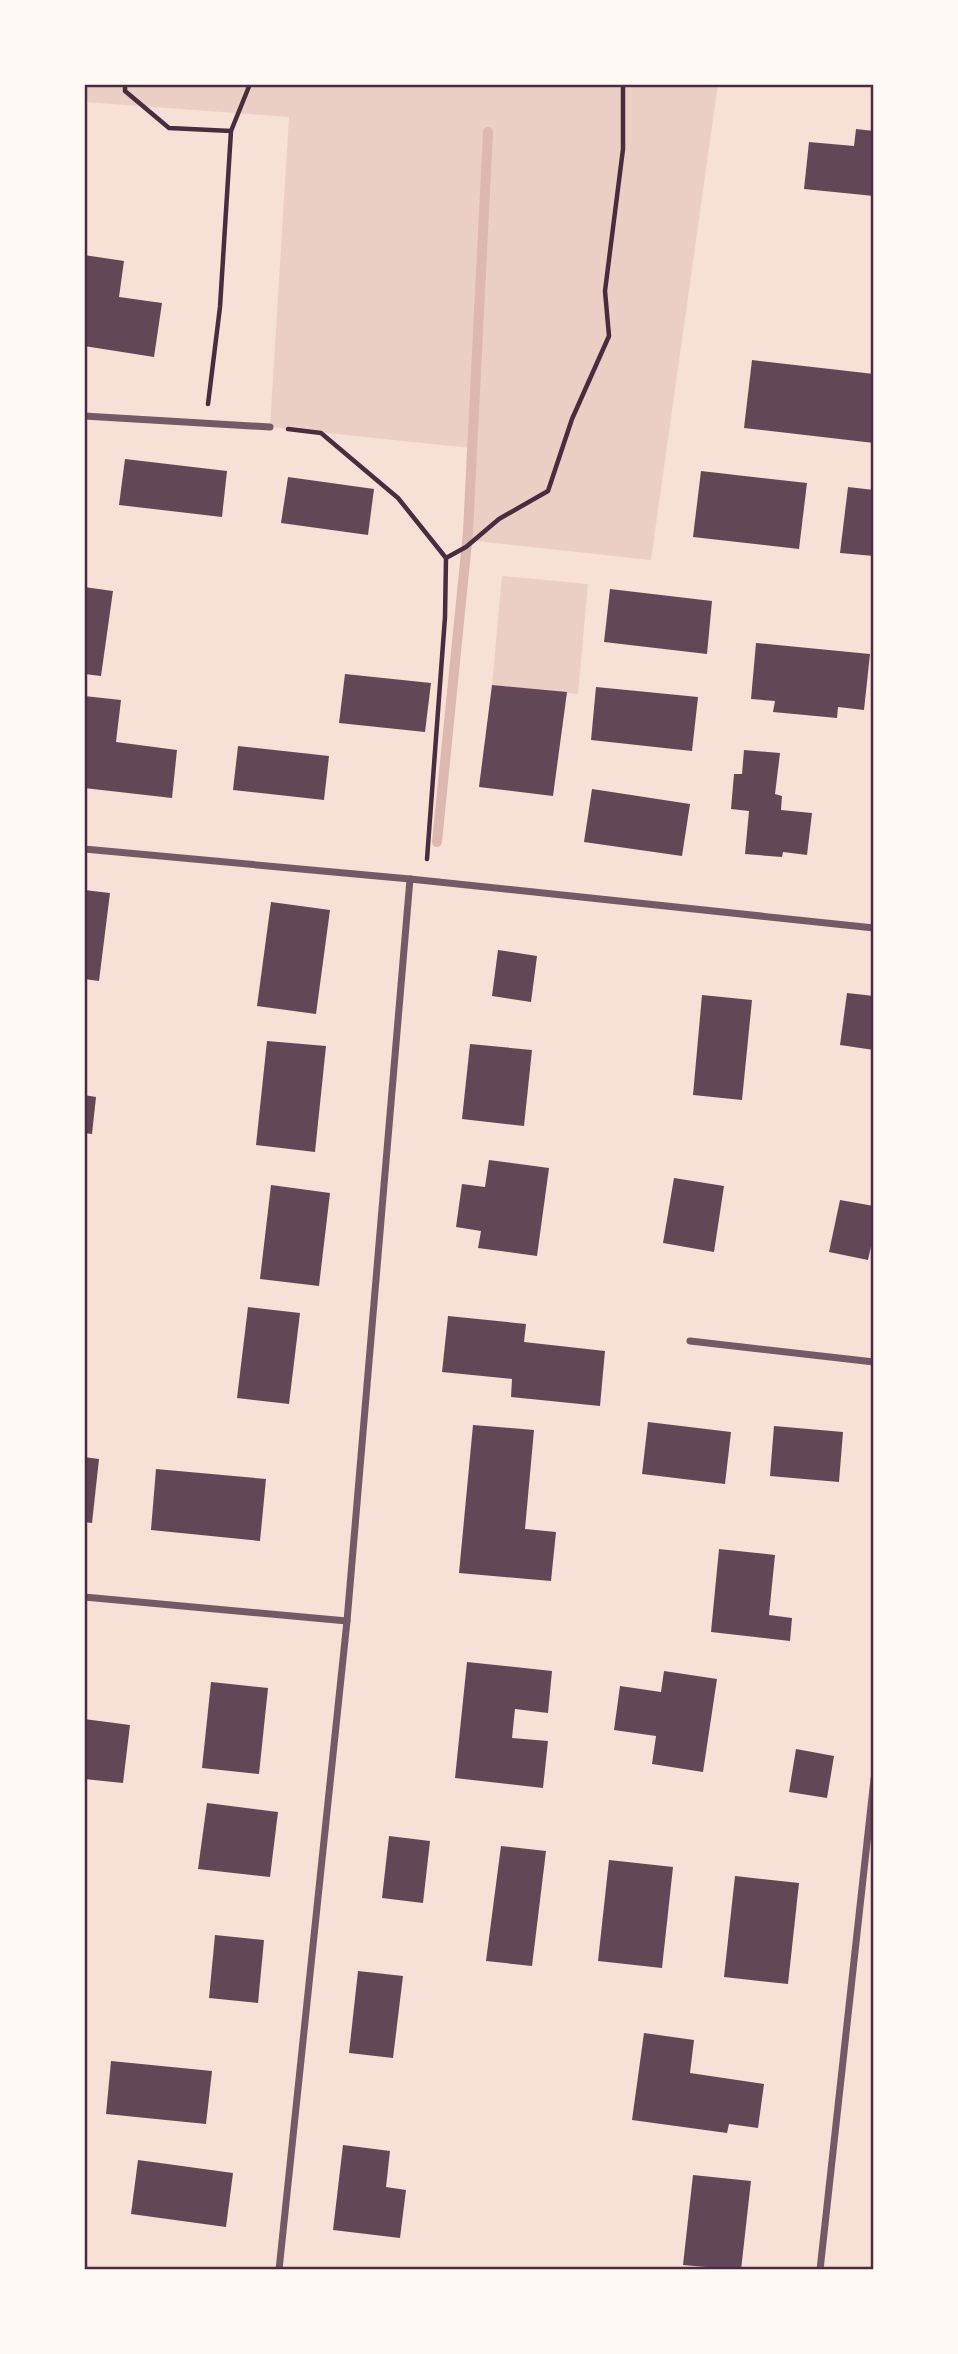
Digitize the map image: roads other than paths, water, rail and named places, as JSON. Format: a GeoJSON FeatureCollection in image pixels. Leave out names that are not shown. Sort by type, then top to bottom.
{"type":"FeatureCollection","features":[{"type":"Feature","properties":{"kind":"street"},"geometry":{"type":"LineString","coordinates":[[84,416],[270,427]]}},
{"type":"Feature","properties":{"kind":"street"},"geometry":{"type":"LineString","coordinates":[[84,849],[410,879],[874,928]]}},
{"type":"Feature","properties":{"kind":"street"},"geometry":{"type":"LineString","coordinates":[[279,2270],[347,1621],[410,879]]}},
{"type":"Feature","properties":{"kind":"street"},"geometry":{"type":"LineString","coordinates":[[690,1341],[874,1362]]}},
{"type":"Feature","properties":{"kind":"street"},"geometry":{"type":"LineString","coordinates":[[84,1597],[347,1621]]}},
{"type":"Feature","properties":{"kind":"street"},"geometry":{"type":"LineString","coordinates":[[820,2270],[874,1779]]}},
{"type":"Feature","properties":{"kind":"waterway"},"geometry":{"type":"LineString","coordinates":[[437,842],[468,532],[488,132]]}}]}
